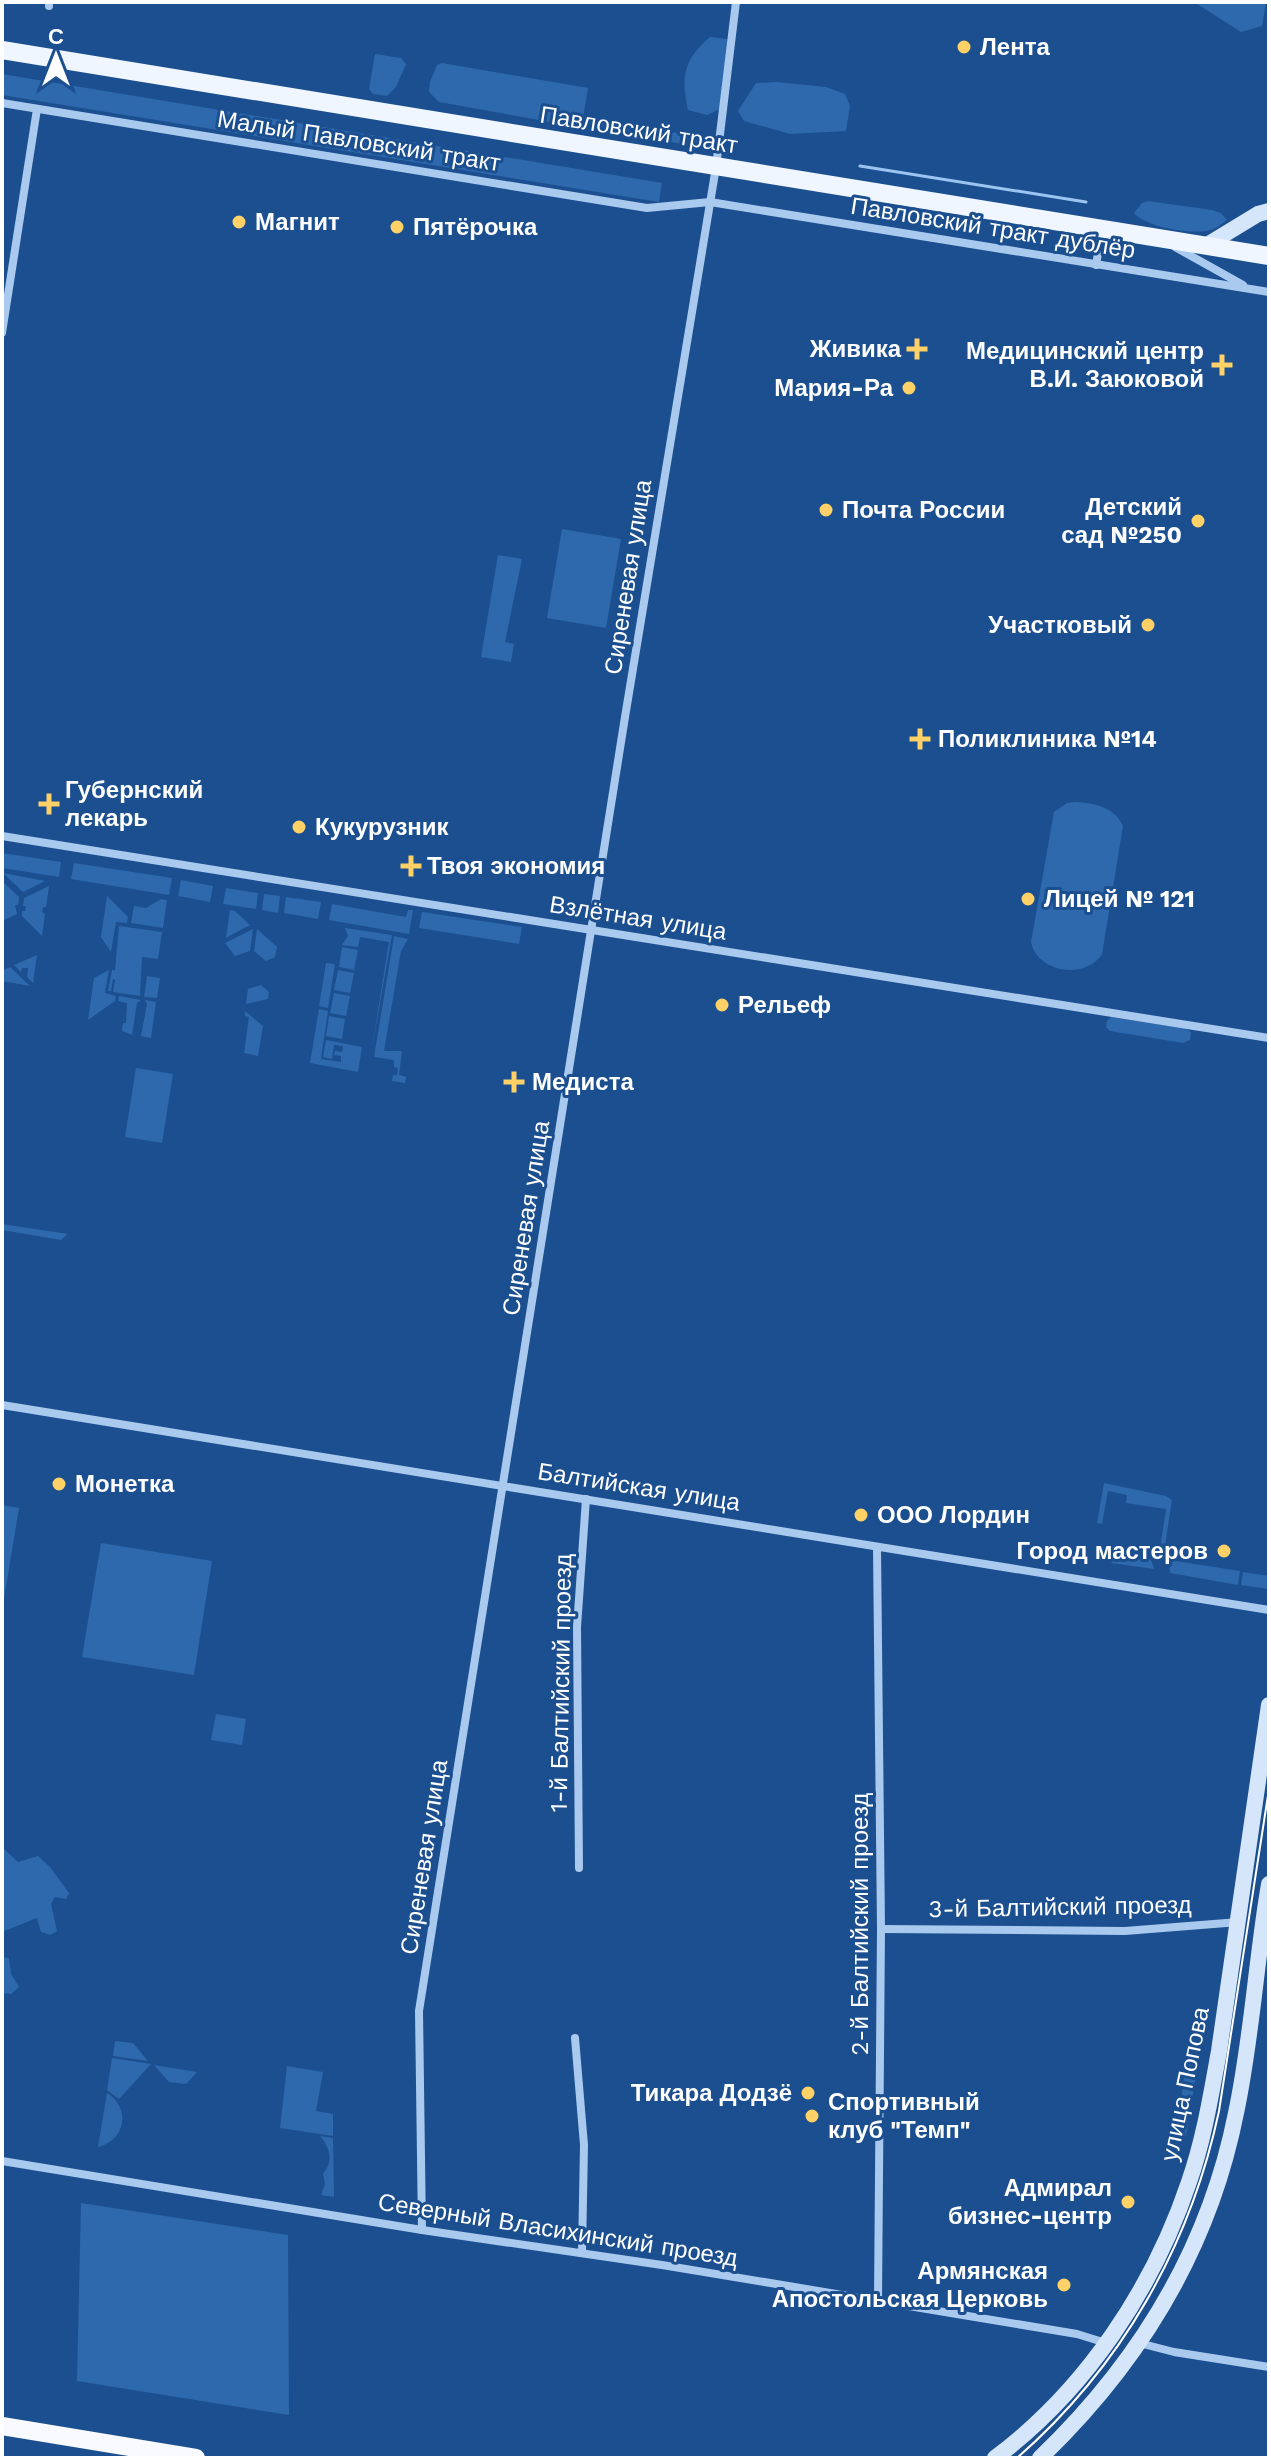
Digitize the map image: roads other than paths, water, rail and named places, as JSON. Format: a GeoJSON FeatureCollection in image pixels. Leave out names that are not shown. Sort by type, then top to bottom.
{"type":"FeatureCollection","features":[{"type":"Feature","properties":{"kind":"highway"},"geometry":{"type":"LineString","coordinates":[[2,2426],[196,2458]]}},
{"type":"Feature","properties":{"kind":"main road","name":"Павловский тракт"},"geometry":{"type":"LineString","coordinates":[[2,50],[1269,256]]}},
{"type":"Feature","properties":{"kind":"main road"},"geometry":{"type":"LineString","coordinates":[[1207,245],[1258,214],[1269,211]]}},
{"type":"Feature","properties":{"kind":"main road","name":"улица Попова"},"geometry":{"type":"LineString","coordinates":[[995,2458],[1067,2393],[1106,2343],[1151,2270],[1189,2182],[1209,2108],[1269,1705]]}},
{"type":"Feature","properties":{"kind":"main road","name":"улица Попова"},"geometry":{"type":"LineString","coordinates":[[1040,2458],[1111,2384],[1139,2343],[1180,2275],[1215,2194],[1236,2114],[1269,1884]]}},
{"type":"Feature","properties":{"kind":"street","name":"Сиреневая улица"},"geometry":{"type":"LineString","coordinates":[[422,2230],[419,2011],[716,167],[736,2]]}},
{"type":"Feature","properties":{"kind":"street","name":"Малый Павловский тракт"},"geometry":{"type":"LineString","coordinates":[[2,103],[647,208],[710,202]]}},
{"type":"Feature","properties":{"kind":"street"},"geometry":{"type":"LineString","coordinates":[[2,333],[37,109]]}},
{"type":"Feature","properties":{"kind":"street","name":"Павловский тракт дублёр"},"geometry":{"type":"LineString","coordinates":[[710,202],[1269,292]]}},
{"type":"Feature","properties":{"kind":"street"},"geometry":{"type":"LineString","coordinates":[[1096,265],[1102,229]]}},
{"type":"Feature","properties":{"kind":"street"},"geometry":{"type":"LineString","coordinates":[[1159,238],[1251,290]]}},
{"type":"Feature","properties":{"kind":"street","name":"Взлётная улица"},"geometry":{"type":"LineString","coordinates":[[2,836],[1269,1038]]}},
{"type":"Feature","properties":{"kind":"street","name":"Балтийская улица"},"geometry":{"type":"LineString","coordinates":[[2,1405],[1269,1610]]}},
{"type":"Feature","properties":{"kind":"street","name":"1-й Балтийский проезд"},"geometry":{"type":"LineString","coordinates":[[579,1868],[577,1627],[586,1499]]}},
{"type":"Feature","properties":{"kind":"street","name":"2-й Балтийский проезд"},"geometry":{"type":"LineString","coordinates":[[877,1547],[881,1929],[878,2301]]}},
{"type":"Feature","properties":{"kind":"street","name":"3-й Балтийский проезд"},"geometry":{"type":"LineString","coordinates":[[881,1929],[1125,1931],[1239,1922]]}},
{"type":"Feature","properties":{"kind":"street"},"geometry":{"type":"LineString","coordinates":[[575,2038],[584,2145],[582,2253]]}},
{"type":"Feature","properties":{"kind":"street","name":"Северный Власихинский проезд"},"geometry":{"type":"LineString","coordinates":[[2,2161],[878,2301],[1077,2334],[1106,2343]]}},
{"type":"Feature","properties":{"kind":"street"},"geometry":{"type":"LineString","coordinates":[[1139,2343],[1174,2352],[1269,2367]]}},
{"type":"Feature","properties":{"kind":"waterway"},"geometry":{"type":"LineString","coordinates":[[860,166],[1086,202]]}},
{"type":"Feature","properties":{"kind":"tram line"},"geometry":{"type":"LineString","coordinates":[[1017,2458],[1054,2423],[1119,2344],[1170,2257],[1190,2210],[1219,2111],[1269,1789]]}},
{"type":"Feature","properties":{"kind":"place","name":"Лента"},"geometry":{"type":"Point","coordinates":[964,47]}},
{"type":"Feature","properties":{"kind":"place","name":"Магнит"},"geometry":{"type":"Point","coordinates":[239,222]}},
{"type":"Feature","properties":{"kind":"place","name":"Пятёрочка"},"geometry":{"type":"Point","coordinates":[397,227]}},
{"type":"Feature","properties":{"kind":"place","name":"Живика"},"geometry":{"type":"Point","coordinates":[917,349]}},
{"type":"Feature","properties":{"kind":"place","name":"Медицинский центр В.И. Заюковой"},"geometry":{"type":"Point","coordinates":[1222,365]}},
{"type":"Feature","properties":{"kind":"place","name":"Мария-Ра"},"geometry":{"type":"Point","coordinates":[909,388]}},
{"type":"Feature","properties":{"kind":"place","name":"Почта России"},"geometry":{"type":"Point","coordinates":[826,510]}},
{"type":"Feature","properties":{"kind":"place","name":"Детский сад №250"},"geometry":{"type":"Point","coordinates":[1198,521]}},
{"type":"Feature","properties":{"kind":"place","name":"Участковый"},"geometry":{"type":"Point","coordinates":[1148,625]}},
{"type":"Feature","properties":{"kind":"place","name":"Поликлиника №14"},"geometry":{"type":"Point","coordinates":[920,739]}},
{"type":"Feature","properties":{"kind":"place","name":"Губернский лекарь"},"geometry":{"type":"Point","coordinates":[49,804]}},
{"type":"Feature","properties":{"kind":"place","name":"Кукурузник"},"geometry":{"type":"Point","coordinates":[299,827]}},
{"type":"Feature","properties":{"kind":"place","name":"Твоя экономия"},"geometry":{"type":"Point","coordinates":[411,866]}},
{"type":"Feature","properties":{"kind":"place","name":"Лицей № 121"},"geometry":{"type":"Point","coordinates":[1028,899]}},
{"type":"Feature","properties":{"kind":"place","name":"Рельеф"},"geometry":{"type":"Point","coordinates":[722,1005]}},
{"type":"Feature","properties":{"kind":"place","name":"Медиста"},"geometry":{"type":"Point","coordinates":[514,1082]}},
{"type":"Feature","properties":{"kind":"place","name":"Монетка"},"geometry":{"type":"Point","coordinates":[59,1484]}},
{"type":"Feature","properties":{"kind":"place","name":"ООО Лордин"},"geometry":{"type":"Point","coordinates":[861,1515]}},
{"type":"Feature","properties":{"kind":"place","name":"Город мастеров"},"geometry":{"type":"Point","coordinates":[1224,1551]}},
{"type":"Feature","properties":{"kind":"place","name":"Тикара Додзё"},"geometry":{"type":"Point","coordinates":[808,2093]}},
{"type":"Feature","properties":{"kind":"place","name":"Спортивный клуб \"Темп\""},"geometry":{"type":"Point","coordinates":[812,2116]}},
{"type":"Feature","properties":{"kind":"place","name":"Адмирал бизнес-центр"},"geometry":{"type":"Point","coordinates":[1128,2202]}},
{"type":"Feature","properties":{"kind":"place","name":"Армянская Апостольская Церковь"},"geometry":{"type":"Point","coordinates":[1064,2285]}}]}
